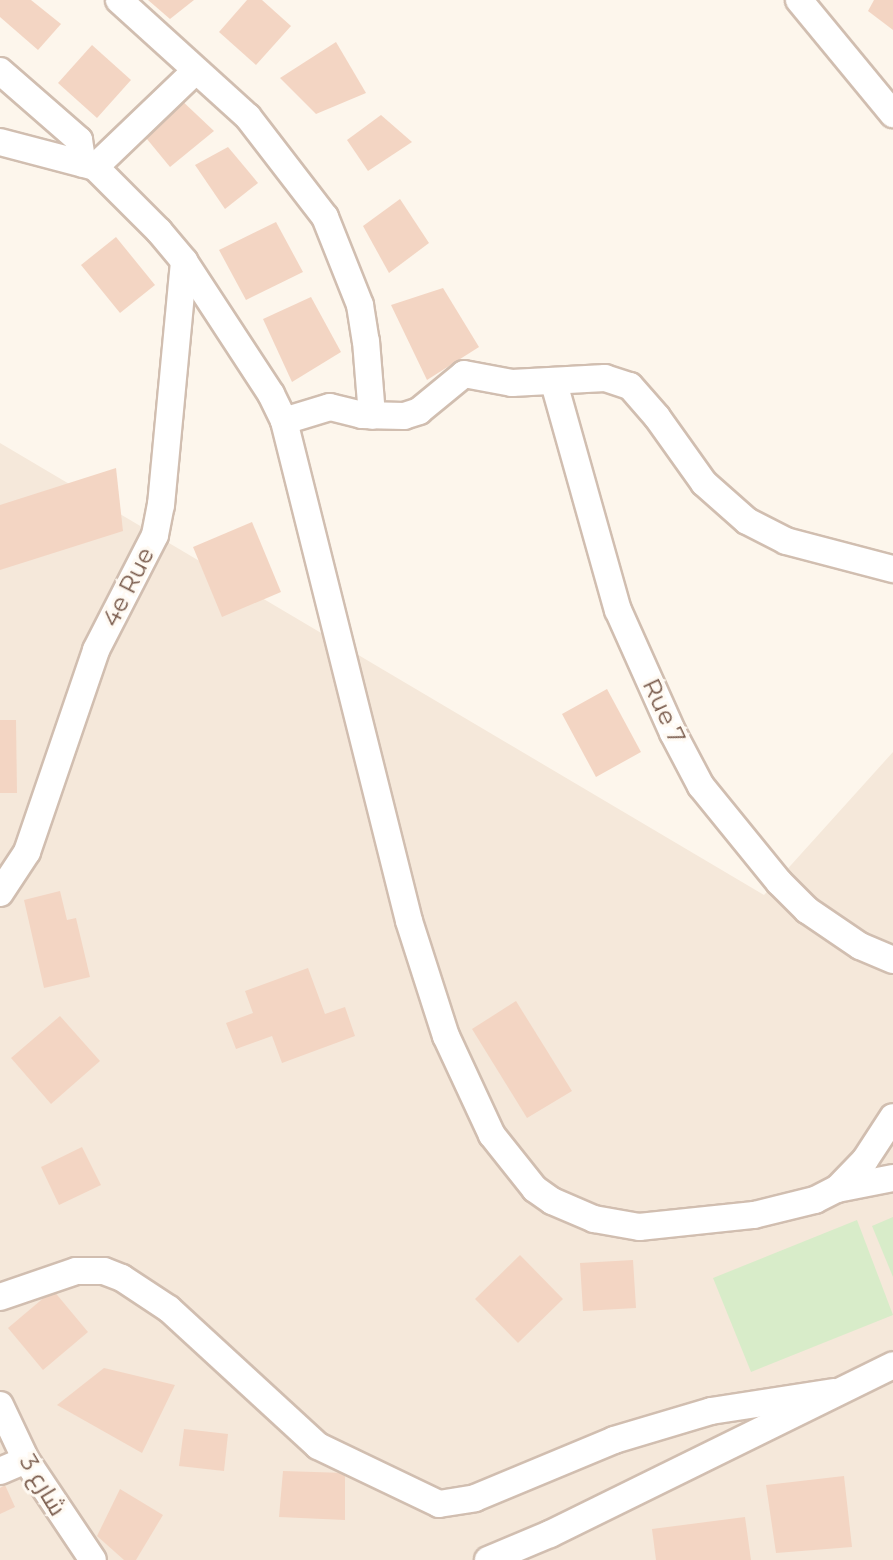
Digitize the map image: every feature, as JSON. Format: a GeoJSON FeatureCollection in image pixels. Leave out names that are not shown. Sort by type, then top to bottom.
{"type":"FeatureCollection","features":[{"type":"Feature","properties":{"kind":"street"},"geometry":{"type":"LineString","coordinates":[[119,0],[248,117],[325,217],[360,305],[372,416]]}},
{"type":"Feature","properties":{"kind":"street"},"geometry":{"type":"LineString","coordinates":[[799,0],[893,114]]}},
{"type":"Feature","properties":{"kind":"street"},"geometry":{"type":"LineString","coordinates":[[0,71],[79,140],[89,166],[159,231],[184,261],[256,369],[284,421],[409,921],[446,1036],[492,1135],[535,1189],[552,1201],[594,1219],[639,1227],[754,1215],[815,1200],[837,1189],[893,1178]]}},
{"type":"Feature","properties":{"kind":"street"},"geometry":{"type":"LineString","coordinates":[[89,166],[195,71]]}},
{"type":"Feature","properties":{"kind":"street"},"geometry":{"type":"LineString","coordinates":[[0,142],[89,166]]}},
{"type":"Feature","properties":{"kind":"street","name":"4e Rue"},"geometry":{"type":"LineString","coordinates":[[0,893],[27,852],[96,650],[155,535],[161,505],[184,261]]}},
{"type":"Feature","properties":{"kind":"street"},"geometry":{"type":"LineString","coordinates":[[284,421],[330,407],[372,416],[404,416],[419,411],[464,374],[512,383],[605,378],[630,386],[657,417],[704,483],[747,521],[786,541],[893,569]]}},
{"type":"Feature","properties":{"kind":"street","name":"Rue 7"},"geometry":{"type":"LineString","coordinates":[[554,383],[618,610],[673,733],[701,786],[779,882],[807,910],[860,946],[893,960]]}},
{"type":"Feature","properties":{"kind":"street"},"geometry":{"type":"LineString","coordinates":[[837,1189],[865,1160],[893,1117]]}},
{"type":"Feature","properties":{"kind":"street"},"geometry":{"type":"LineString","coordinates":[[0,1297],[76,1271],[104,1271],[122,1278],[169,1309],[318,1446],[439,1504],[475,1498],[614,1440],[711,1411],[834,1392]]}},
{"type":"Feature","properties":{"kind":"street"},"geometry":{"type":"LineString","coordinates":[[488,1560],[578,1521],[893,1365]]}},
{"type":"Feature","properties":{"kind":"street","name":"شارع 3"},"geometry":{"type":"LineString","coordinates":[[0,1405],[26,1460],[93,1560]]}},
{"type":"Feature","properties":{"kind":"street"},"geometry":{"type":"LineString","coordinates":[[0,1471],[26,1460]]}},
{"type":"Feature","properties":{"kind":"shaded area"},"geometry":{"type":"Polygon","coordinates":[[[0,443],[764,895],[893,752],[893,1560],[0,1560],[0,443]]]}},
{"type":"Feature","properties":{"kind":"green space"},"geometry":{"type":"Polygon","coordinates":[[[893,1217],[893,1277],[872,1226],[893,1217]]]}},
{"type":"Feature","properties":{"kind":"green space"},"geometry":{"type":"Polygon","coordinates":[[[857,1220],[893,1315],[751,1372],[713,1278],[857,1220]]]}},
{"type":"Feature","properties":{"kind":"building"},"geometry":{"type":"Polygon","coordinates":[[[0,0],[31,0],[61,24],[38,50],[0,17],[0,0]]]}},
{"type":"Feature","properties":{"kind":"building"},"geometry":{"type":"Polygon","coordinates":[[[148,0],[194,0],[170,19],[148,0]]]}},
{"type":"Feature","properties":{"kind":"building"},"geometry":{"type":"Polygon","coordinates":[[[247,0],[262,0],[291,26],[256,65],[219,32],[247,0]]]}},
{"type":"Feature","properties":{"kind":"building"},"geometry":{"type":"Polygon","coordinates":[[[874,0],[893,0],[893,30],[868,11],[874,0]]]}},
{"type":"Feature","properties":{"kind":"building"},"geometry":{"type":"Polygon","coordinates":[[[336,42],[366,93],[316,114],[280,78],[336,42]]]}},
{"type":"Feature","properties":{"kind":"building"},"geometry":{"type":"Polygon","coordinates":[[[92,45],[131,80],[97,118],[58,83],[92,45]]]}},
{"type":"Feature","properties":{"kind":"building"},"geometry":{"type":"Polygon","coordinates":[[[178,97],[214,131],[170,167],[142,133],[178,97]]]}},
{"type":"Feature","properties":{"kind":"building"},"geometry":{"type":"Polygon","coordinates":[[[381,115],[412,142],[368,171],[347,140],[381,115]]]}},
{"type":"Feature","properties":{"kind":"building"},"geometry":{"type":"Polygon","coordinates":[[[228,147],[258,183],[225,209],[195,165],[228,147]]]}},
{"type":"Feature","properties":{"kind":"building"},"geometry":{"type":"Polygon","coordinates":[[[400,199],[429,243],[389,273],[363,226],[400,199]]]}},
{"type":"Feature","properties":{"kind":"building"},"geometry":{"type":"Polygon","coordinates":[[[276,222],[303,272],[246,300],[219,250],[276,222]]]}},
{"type":"Feature","properties":{"kind":"building"},"geometry":{"type":"Polygon","coordinates":[[[116,237],[155,285],[120,313],[81,265],[116,237]]]}},
{"type":"Feature","properties":{"kind":"building"},"geometry":{"type":"Polygon","coordinates":[[[443,288],[479,347],[427,380],[391,305],[443,288]]]}},
{"type":"Feature","properties":{"kind":"building"},"geometry":{"type":"Polygon","coordinates":[[[311,297],[341,352],[292,382],[263,319],[311,297]]]}},
{"type":"Feature","properties":{"kind":"building"},"geometry":{"type":"Polygon","coordinates":[[[116,468],[123,531],[0,570],[0,505],[116,468]]]}},
{"type":"Feature","properties":{"kind":"building"},"geometry":{"type":"Polygon","coordinates":[[[252,522],[281,592],[222,617],[193,547],[252,522]]]}},
{"type":"Feature","properties":{"kind":"building"},"geometry":{"type":"Polygon","coordinates":[[[607,689],[641,752],[596,777],[562,714],[607,689]]]}},
{"type":"Feature","properties":{"kind":"building"},"geometry":{"type":"Polygon","coordinates":[[[0,720],[16,720],[17,793],[0,793],[0,720]]]}},
{"type":"Feature","properties":{"kind":"building"},"geometry":{"type":"Polygon","coordinates":[[[60,891],[67,920],[76,918],[90,977],[44,988],[24,900],[60,891]]]}},
{"type":"Feature","properties":{"kind":"building"},"geometry":{"type":"Polygon","coordinates":[[[308,968],[325,1014],[345,1007],[355,1036],[282,1063],[272,1036],[236,1049],[226,1023],[253,1013],[245,991],[308,968]]]}},
{"type":"Feature","properties":{"kind":"building"},"geometry":{"type":"Polygon","coordinates":[[[516,1001],[572,1091],[527,1118],[472,1029],[516,1001]]]}},
{"type":"Feature","properties":{"kind":"building"},"geometry":{"type":"Polygon","coordinates":[[[60,1016],[100,1061],[51,1104],[11,1058],[60,1016]]]}},
{"type":"Feature","properties":{"kind":"building"},"geometry":{"type":"Polygon","coordinates":[[[82,1147],[101,1185],[59,1205],[41,1167],[82,1147]]]}},
{"type":"Feature","properties":{"kind":"building"},"geometry":{"type":"Polygon","coordinates":[[[520,1255],[563,1299],[518,1343],[475,1299],[520,1255]]]}},
{"type":"Feature","properties":{"kind":"building"},"geometry":{"type":"Polygon","coordinates":[[[633,1260],[636,1308],[583,1311],[580,1263],[633,1260]]]}},
{"type":"Feature","properties":{"kind":"building"},"geometry":{"type":"Polygon","coordinates":[[[53,1290],[88,1332],[43,1370],[8,1328],[53,1290]]]}},
{"type":"Feature","properties":{"kind":"building"},"geometry":{"type":"Polygon","coordinates":[[[104,1368],[175,1385],[142,1453],[57,1405],[104,1368]]]}},
{"type":"Feature","properties":{"kind":"building"},"geometry":{"type":"Polygon","coordinates":[[[184,1429],[228,1434],[224,1471],[179,1466],[184,1429]]]}},
{"type":"Feature","properties":{"kind":"building"},"geometry":{"type":"Polygon","coordinates":[[[283,1471],[345,1473],[345,1520],[279,1517],[283,1471]]]}},
{"type":"Feature","properties":{"kind":"building"},"geometry":{"type":"Polygon","coordinates":[[[844,1476],[852,1547],[776,1553],[766,1485],[844,1476]]]}},
{"type":"Feature","properties":{"kind":"building"},"geometry":{"type":"Polygon","coordinates":[[[5,1485],[15,1507],[0,1514],[0,1488],[5,1485]]]}},
{"type":"Feature","properties":{"kind":"building"},"geometry":{"type":"Polygon","coordinates":[[[120,1489],[163,1515],[136,1560],[124,1560],[97,1536],[120,1489]]]}},
{"type":"Feature","properties":{"kind":"building"},"geometry":{"type":"Polygon","coordinates":[[[745,1517],[751,1560],[656,1560],[652,1529],[745,1517]]]}}]}
